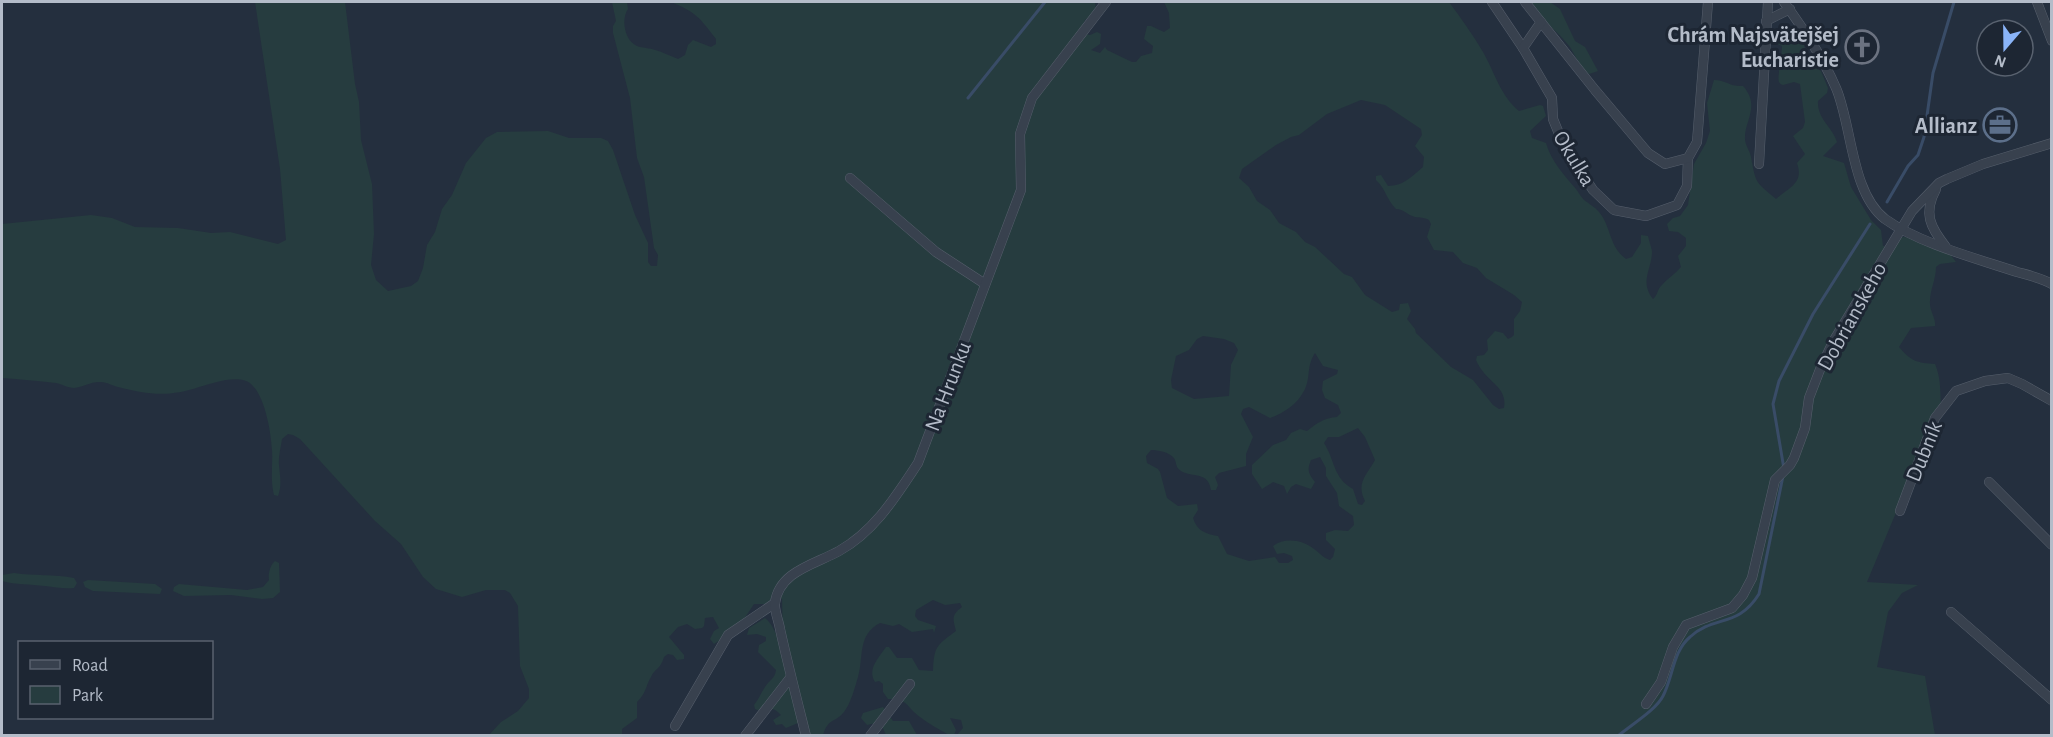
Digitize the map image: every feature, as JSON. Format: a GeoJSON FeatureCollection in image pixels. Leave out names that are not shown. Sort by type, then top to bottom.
{"type":"FeatureCollection","features":[{"type":"Feature","properties":{"kind":"street","name":"Na Hrunku"},"geometry":{"type":"LineString","coordinates":[[775,603],[783,583],[804,567],[840,551],[867,531],[894,500],[918,463],[1020,190],[1020,134],[1032,98],[1106,2]]}},
{"type":"Feature","properties":{"kind":"street","name":"Okulka"},"geometry":{"type":"LineString","coordinates":[[1492,2],[1523,48],[1552,98],[1553,120],[1564,146],[1593,190],[1614,210],[1646,216],[1677,205],[1687,186],[1688,158],[1697,142],[1708,2]]}},
{"type":"Feature","properties":{"kind":"street"},"geometry":{"type":"LineString","coordinates":[[1525,2],[1648,153],[1665,164],[1688,158]]}},
{"type":"Feature","properties":{"kind":"street"},"geometry":{"type":"LineString","coordinates":[[1759,164],[1768,2]]}},
{"type":"Feature","properties":{"kind":"street"},"geometry":{"type":"LineString","coordinates":[[2037,2],[2052,41]]}},
{"type":"Feature","properties":{"kind":"street"},"geometry":{"type":"LineString","coordinates":[[1767,21],[1787,5],[1820,54],[1837,91],[1856,163],[1871,204],[1883,217],[1900,228],[1948,249],[2052,284]]}},
{"type":"Feature","properties":{"kind":"street"},"geometry":{"type":"LineString","coordinates":[[1523,48],[1541,22]]}},
{"type":"Feature","properties":{"kind":"street","name":"Dobrianskeho"},"geometry":{"type":"LineString","coordinates":[[1646,704],[1661,682],[1673,647],[1686,625],[1732,608],[1743,595],[1752,578],[1775,480],[1790,465],[1805,428],[1809,398],[1821,367],[1834,340],[1912,211],[1939,183],[1983,164],[2052,143]]}},
{"type":"Feature","properties":{"kind":"street"},"geometry":{"type":"LineString","coordinates":[[850,178],[936,252],[985,284]]}},
{"type":"Feature","properties":{"kind":"street"},"geometry":{"type":"LineString","coordinates":[[1939,183],[1932,197],[1928,214],[1934,232],[1948,249]]}},
{"type":"Feature","properties":{"kind":"street","name":"Dubník"},"geometry":{"type":"LineString","coordinates":[[1900,511],[1935,418],[1956,391],[1984,381],[2008,378],[2052,401]]}},
{"type":"Feature","properties":{"kind":"street"},"geometry":{"type":"LineString","coordinates":[[1989,482],[2052,545]]}},
{"type":"Feature","properties":{"kind":"street"},"geometry":{"type":"LineString","coordinates":[[675,726],[728,635],[775,603],[790,678],[806,735]]}},
{"type":"Feature","properties":{"kind":"street"},"geometry":{"type":"LineString","coordinates":[[1951,612],[2052,700]]}},
{"type":"Feature","properties":{"kind":"street"},"geometry":{"type":"LineString","coordinates":[[745,735],[790,678]]}},
{"type":"Feature","properties":{"kind":"street"},"geometry":{"type":"LineString","coordinates":[[870,735],[910,684]]}},
{"type":"Feature","properties":{"kind":"green space"},"geometry":{"type":"Polygon","coordinates":[[[255,2],[345,2],[359,102],[361,140],[372,184],[374,234],[371,265],[376,280],[388,291],[411,286],[418,281],[427,245],[435,232],[442,209],[452,195],[466,163],[486,138],[497,132],[548,131],[569,138],[601,138],[608,141],[635,215],[648,243],[648,262],[651,266],[657,266],[658,255],[654,248],[644,177],[637,158],[630,98],[613,33],[616,21],[612,2],[627,2],[628,9],[624,24],[629,39],[633,43],[678,59],[685,55],[688,45],[693,40],[711,47],[716,44],[716,39],[697,16],[671,2],[1095,2],[1096,12],[1085,20],[1082,26],[1085,34],[1090,35],[1097,32],[1101,34],[1100,44],[1091,50],[1100,53],[1105,47],[1107,50],[1136,62],[1141,56],[1152,53],[1153,46],[1144,39],[1147,26],[1164,32],[1170,28],[1169,13],[1164,2],[1449,2],[1479,46],[1502,91],[1512,105],[1519,111],[1543,106],[1546,116],[1530,131],[1532,138],[1546,143],[1551,156],[1563,173],[1584,200],[1599,212],[1620,254],[1626,259],[1632,257],[1641,243],[1641,235],[1648,236],[1652,251],[1647,287],[1653,299],[1661,286],[1681,267],[1678,256],[1686,246],[1686,238],[1678,232],[1669,231],[1667,224],[1673,218],[1680,216],[1688,205],[1694,164],[1710,131],[1707,103],[1714,80],[1743,86],[1748,93],[1751,107],[1745,141],[1760,185],[1776,199],[1791,188],[1797,180],[1799,170],[1797,163],[1805,154],[1793,136],[1803,128],[1805,122],[1800,84],[1794,82],[1783,85],[1779,83],[1782,46],[1773,42],[1768,35],[1783,27],[1796,39],[1803,41],[1808,60],[1821,71],[1828,88],[1827,93],[1818,101],[1818,107],[1837,142],[1823,156],[1844,163],[1851,187],[1871,220],[1881,230],[1883,246],[1889,247],[1903,237],[1920,238],[1946,249],[1956,262],[1940,264],[1936,267],[1930,301],[1935,326],[1911,328],[1899,347],[1915,360],[1935,364],[1941,405],[1867,582],[1918,585],[1902,593],[1888,612],[1877,667],[1925,676],[1935,735],[956,736],[963,728],[961,720],[950,718],[956,730],[954,735],[949,735],[923,720],[904,702],[888,699],[883,692],[883,684],[879,681],[875,682],[872,673],[874,664],[886,647],[889,647],[897,658],[912,658],[919,670],[933,671],[936,651],[941,643],[956,631],[954,618],[956,612],[962,607],[960,603],[945,605],[933,600],[916,610],[915,616],[918,620],[936,626],[934,633],[933,629],[912,632],[899,624],[893,626],[880,623],[873,628],[865,640],[858,677],[846,708],[827,726],[823,735],[803,735],[798,723],[786,728],[782,724],[776,725],[773,720],[781,715],[779,713],[769,708],[760,711],[755,709],[754,705],[776,670],[758,652],[759,645],[766,641],[766,637],[757,634],[747,635],[749,628],[765,618],[783,643],[782,599],[777,597],[765,604],[754,604],[744,619],[727,630],[726,636],[714,644],[710,639],[714,631],[719,628],[713,617],[705,618],[702,628],[695,629],[687,624],[678,627],[669,637],[684,655],[684,659],[677,660],[673,655],[668,654],[664,657],[637,702],[637,718],[622,729],[622,735],[489,735],[501,722],[518,711],[529,698],[529,689],[520,666],[518,606],[510,593],[505,590],[486,590],[462,597],[436,589],[423,577],[401,544],[375,521],[300,439],[293,435],[288,434],[282,439],[279,459],[280,488],[278,496],[274,495],[269,425],[257,391],[247,381],[227,380],[169,394],[159,394],[129,390],[103,382],[94,382],[74,388],[56,383],[2,378],[2,224],[91,215],[112,218],[135,227],[178,228],[211,233],[230,232],[278,244],[286,240],[280,169],[255,2]],[[1361,100],[1327,114],[1299,135],[1276,145],[1242,169],[1239,178],[1249,187],[1257,201],[1270,210],[1279,223],[1296,232],[1344,274],[1352,277],[1365,295],[1392,312],[1399,310],[1400,304],[1408,303],[1411,311],[1407,319],[1416,333],[1451,367],[1473,380],[1493,405],[1499,409],[1504,408],[1502,392],[1484,373],[1476,360],[1477,356],[1484,355],[1488,350],[1487,340],[1495,331],[1503,333],[1508,339],[1514,335],[1514,319],[1520,311],[1522,302],[1486,278],[1477,268],[1463,263],[1453,252],[1434,250],[1427,237],[1431,224],[1429,220],[1396,209],[1376,180],[1376,176],[1381,175],[1388,186],[1398,184],[1423,167],[1424,157],[1415,146],[1422,135],[1421,129],[1385,105],[1361,100]],[[1203,336],[1197,339],[1189,350],[1176,356],[1171,380],[1172,388],[1194,399],[1229,396],[1231,365],[1238,350],[1234,343],[1224,339],[1203,336]],[[1315,353],[1305,389],[1290,407],[1270,418],[1249,407],[1243,409],[1241,414],[1253,437],[1246,454],[1246,466],[1219,473],[1215,477],[1218,485],[1216,490],[1211,490],[1207,480],[1203,477],[1181,471],[1169,454],[1151,450],[1146,456],[1147,463],[1160,472],[1167,498],[1178,506],[1197,504],[1198,510],[1193,518],[1197,526],[1202,531],[1218,536],[1227,554],[1249,561],[1275,557],[1279,563],[1288,563],[1293,560],[1292,556],[1284,553],[1277,554],[1273,546],[1283,541],[1294,541],[1310,546],[1330,560],[1335,549],[1326,540],[1326,533],[1335,530],[1348,531],[1354,525],[1353,516],[1339,506],[1337,493],[1326,476],[1326,468],[1320,457],[1311,460],[1310,463],[1309,471],[1315,482],[1311,489],[1296,484],[1287,494],[1284,486],[1273,482],[1262,489],[1252,474],[1252,465],[1273,445],[1286,440],[1291,433],[1300,429],[1307,431],[1321,421],[1337,417],[1341,413],[1338,405],[1325,398],[1322,390],[1323,381],[1337,374],[1338,370],[1323,366],[1315,353]],[[1358,428],[1339,437],[1328,437],[1324,443],[1338,474],[1346,485],[1353,489],[1358,504],[1362,505],[1365,501],[1362,495],[1362,484],[1375,460],[1365,437],[1358,428]]]}},
{"type":"Feature","properties":{"kind":"green space"},"geometry":{"type":"Polygon","coordinates":[[[1529,2],[1550,2],[1560,9],[1575,41],[1585,47],[1598,71],[1589,74],[1586,71],[1570,47],[1529,2]]]}},
{"type":"Feature","properties":{"kind":"green space"},"geometry":{"type":"Polygon","coordinates":[[[275,561],[279,563],[280,592],[273,598],[231,595],[184,596],[173,591],[174,587],[179,584],[247,590],[263,587],[269,580],[270,570],[275,561]]]}},
{"type":"Feature","properties":{"kind":"green space"},"geometry":{"type":"Polygon","coordinates":[[[14,573],[74,578],[77,583],[74,588],[66,588],[2,581],[2,575],[14,573]]]}},
{"type":"Feature","properties":{"kind":"green space"},"geometry":{"type":"Polygon","coordinates":[[[88,580],[155,584],[162,589],[160,594],[93,591],[85,587],[83,582],[88,580]]]}},
{"type":"Feature","properties":{"kind":"green space"},"geometry":{"type":"Polygon","coordinates":[[[883,707],[893,721],[909,721],[917,735],[886,735],[880,722],[867,725],[861,718],[863,713],[883,707]]]}},
{"type":"Feature","properties":{"kind":"waterway"},"geometry":{"type":"LineString","coordinates":[[968,98],[1045,2]]}},
{"type":"Feature","properties":{"kind":"waterway"},"geometry":{"type":"LineString","coordinates":[[1887,202],[1908,166],[1918,155],[1924,137],[1933,73],[1954,2]]}},
{"type":"Feature","properties":{"kind":"waterway"},"geometry":{"type":"LineString","coordinates":[[1784,469],[1773,404],[1779,381],[1813,314],[1870,224]]}},
{"type":"Feature","properties":{"kind":"waterway"},"geometry":{"type":"LineString","coordinates":[[1618,736],[1660,701],[1684,643],[1699,630],[1743,612],[1759,594],[1783,476]]}},
{"type":"Feature","properties":{"kind":"place","name":"Chrám Najsvätejšej Eucharistie"},"geometry":{"type":"Point","coordinates":[1862,47]}},
{"type":"Feature","properties":{"kind":"place","name":"Allianz"},"geometry":{"type":"Point","coordinates":[2000,125]}}]}
